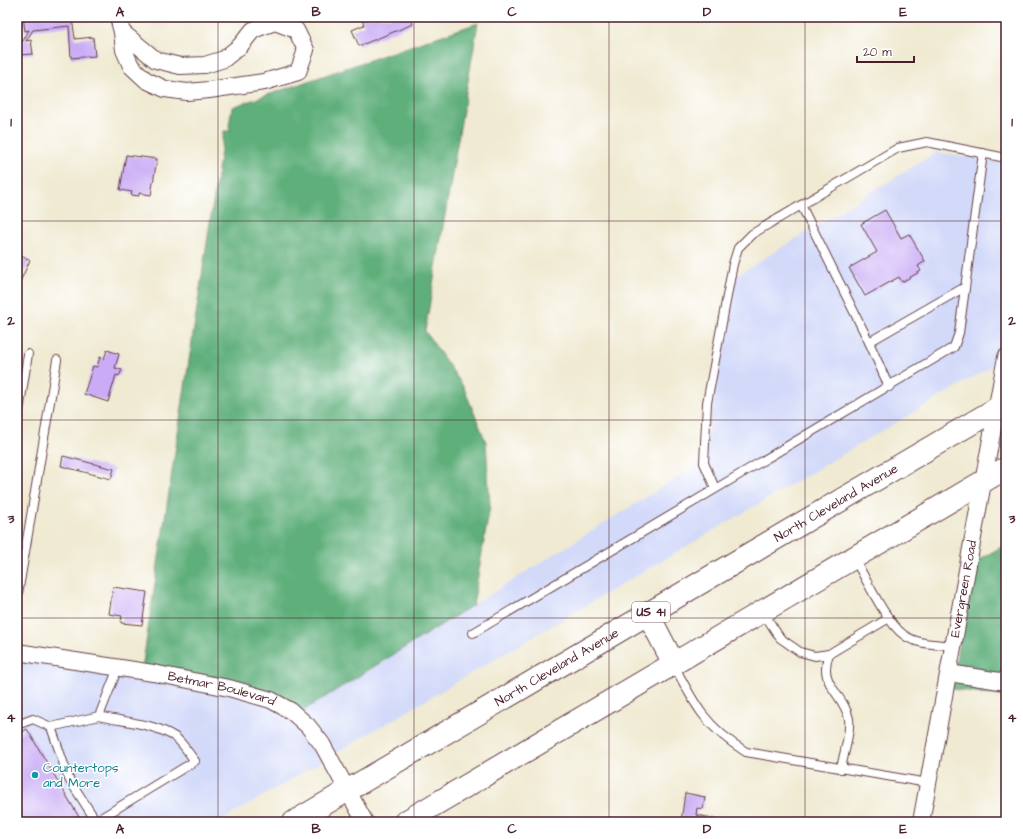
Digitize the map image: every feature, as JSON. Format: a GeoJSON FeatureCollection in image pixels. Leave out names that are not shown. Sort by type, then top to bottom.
{"type":"FeatureCollection","features":[{"type":"Feature","properties":{"kind":"main road","name":"North Cleveland Avenue"},"geometry":{"type":"LineString","coordinates":[[294,822],[1001,406]]}},
{"type":"Feature","properties":{"kind":"main road"},"geometry":{"type":"LineString","coordinates":[[405,822],[1006,468]]}},
{"type":"Feature","properties":{"kind":"main road"},"geometry":{"type":"LineString","coordinates":[[648,614],[674,664]]}},
{"type":"Feature","properties":{"kind":"street"},"geometry":{"type":"LineString","coordinates":[[275,22],[296,30],[306,50],[298,72],[264,82],[187,92],[166,89],[146,80],[131,66],[124,50],[120,25],[156,60],[180,66],[205,65],[224,59],[240,46],[253,30],[275,22]]}},
{"type":"Feature","properties":{"kind":"street"},"geometry":{"type":"LineString","coordinates":[[217,61],[225,87]]}},
{"type":"Feature","properties":{"kind":"street","name":"Evergreen Road"},"geometry":{"type":"LineString","coordinates":[[921,822],[954,646],[982,482],[1001,406],[1006,357]]}},
{"type":"Feature","properties":{"kind":"street","name":"Betmar Boulevard"},"geometry":{"type":"LineString","coordinates":[[17,652],[229,688],[271,700],[291,711],[308,726],[322,744],[365,822]]}},
{"type":"Feature","properties":{"kind":"street"},"geometry":{"type":"LineString","coordinates":[[949,673],[1006,682]]}},
{"type":"Feature","properties":{"kind":"lane"},"geometry":{"type":"LineString","coordinates":[[715,488],[704,464],[707,403],[728,289],[738,248],[752,234],[898,148],[927,142],[1006,158]]}},
{"type":"Feature","properties":{"kind":"lane"},"geometry":{"type":"LineString","coordinates":[[473,633],[954,347],[959,333],[966,287],[983,153]]}},
{"type":"Feature","properties":{"kind":"lane"},"geometry":{"type":"LineString","coordinates":[[801,205],[869,342],[889,386]]}},
{"type":"Feature","properties":{"kind":"lane"},"geometry":{"type":"LineString","coordinates":[[869,342],[966,287]]}},
{"type":"Feature","properties":{"kind":"lane"},"geometry":{"type":"LineString","coordinates":[[17,424],[28,354]]}},
{"type":"Feature","properties":{"kind":"lane"},"geometry":{"type":"LineString","coordinates":[[17,600],[57,360]]}},
{"type":"Feature","properties":{"kind":"lane"},"geometry":{"type":"LineString","coordinates":[[854,558],[893,625],[904,636],[920,642],[954,646]]}},
{"type":"Feature","properties":{"kind":"lane"},"geometry":{"type":"LineString","coordinates":[[762,612],[780,638],[800,652],[816,656],[829,654],[889,618]]}},
{"type":"Feature","properties":{"kind":"lane"},"geometry":{"type":"LineString","coordinates":[[829,654],[825,672],[829,682],[847,713],[849,722],[841,769]]}},
{"type":"Feature","properties":{"kind":"lane"},"geometry":{"type":"LineString","coordinates":[[674,664],[694,704],[710,725],[727,740],[746,752],[928,783]]}},
{"type":"Feature","properties":{"kind":"lane"},"geometry":{"type":"LineString","coordinates":[[99,716],[118,668]]}},
{"type":"Feature","properties":{"kind":"lane"},"geometry":{"type":"LineString","coordinates":[[17,725],[32,719],[51,727],[99,716],[140,724],[176,738],[196,761],[96,821],[69,779],[51,727]]}},
{"type":"Feature","properties":{"kind":"shaded area"},"geometry":{"type":"Polygon","coordinates":[[[936,152],[1006,163],[1006,301],[1001,304],[1006,313],[1006,358],[219,822],[17,822],[17,651],[250,692],[293,717],[704,461],[731,279],[936,152]]]}},
{"type":"Feature","properties":{"kind":"green space"},"geometry":{"type":"Polygon","coordinates":[[[478,23],[425,331],[463,386],[486,442],[490,506],[473,605],[293,717],[250,692],[142,669],[224,131],[230,131],[229,126],[232,107],[478,23]]]}},
{"type":"Feature","properties":{"kind":"green space"},"geometry":{"type":"Polygon","coordinates":[[[1006,544],[1006,696],[952,689],[970,565],[1006,544]]]}},
{"type":"Feature","properties":{"kind":"building"},"geometry":{"type":"Polygon","coordinates":[[[23,17],[72,17],[75,39],[93,37],[95,56],[71,58],[69,26],[33,30],[26,41],[31,40],[33,54],[19,55],[17,42],[23,41],[29,30],[25,31],[23,17]]]}},
{"type":"Feature","properties":{"kind":"building"},"geometry":{"type":"Polygon","coordinates":[[[361,17],[410,17],[413,24],[359,46],[352,30],[364,25],[361,17]]]}},
{"type":"Feature","properties":{"kind":"building"},"geometry":{"type":"Polygon","coordinates":[[[126,155],[157,159],[151,195],[139,193],[139,196],[131,195],[132,192],[120,190],[126,155]]]}},
{"type":"Feature","properties":{"kind":"building"},"geometry":{"type":"Polygon","coordinates":[[[885,210],[901,238],[909,234],[925,261],[918,266],[921,271],[902,282],[899,277],[865,296],[849,268],[877,252],[861,224],[885,210]]]}},
{"type":"Feature","properties":{"kind":"building"},"geometry":{"type":"Polygon","coordinates":[[[17,254],[30,260],[20,282],[17,281],[17,254]]]}},
{"type":"Feature","properties":{"kind":"building"},"geometry":{"type":"Polygon","coordinates":[[[107,350],[119,354],[115,368],[122,370],[119,376],[116,375],[108,402],[84,394],[93,366],[97,367],[100,357],[104,359],[107,350]]]}},
{"type":"Feature","properties":{"kind":"building"},"geometry":{"type":"Polygon","coordinates":[[[63,456],[114,469],[111,479],[61,466],[63,456]]]}},
{"type":"Feature","properties":{"kind":"building"},"geometry":{"type":"Polygon","coordinates":[[[113,587],[147,592],[142,625],[121,623],[122,616],[109,614],[113,587]]]}},
{"type":"Feature","properties":{"kind":"building","name":"Countertops and More"},"geometry":{"type":"Polygon","coordinates":[[[27,729],[82,822],[21,822],[17,815],[17,735],[27,729]]]}},
{"type":"Feature","properties":{"kind":"building"},"geometry":{"type":"Polygon","coordinates":[[[685,793],[705,797],[703,809],[697,808],[696,815],[718,819],[717,822],[681,822],[685,793]]]}},
{"type":"Feature","properties":{"kind":"place","name":"Countertops and More"},"geometry":{"type":"Point","coordinates":[35,775]}}]}
